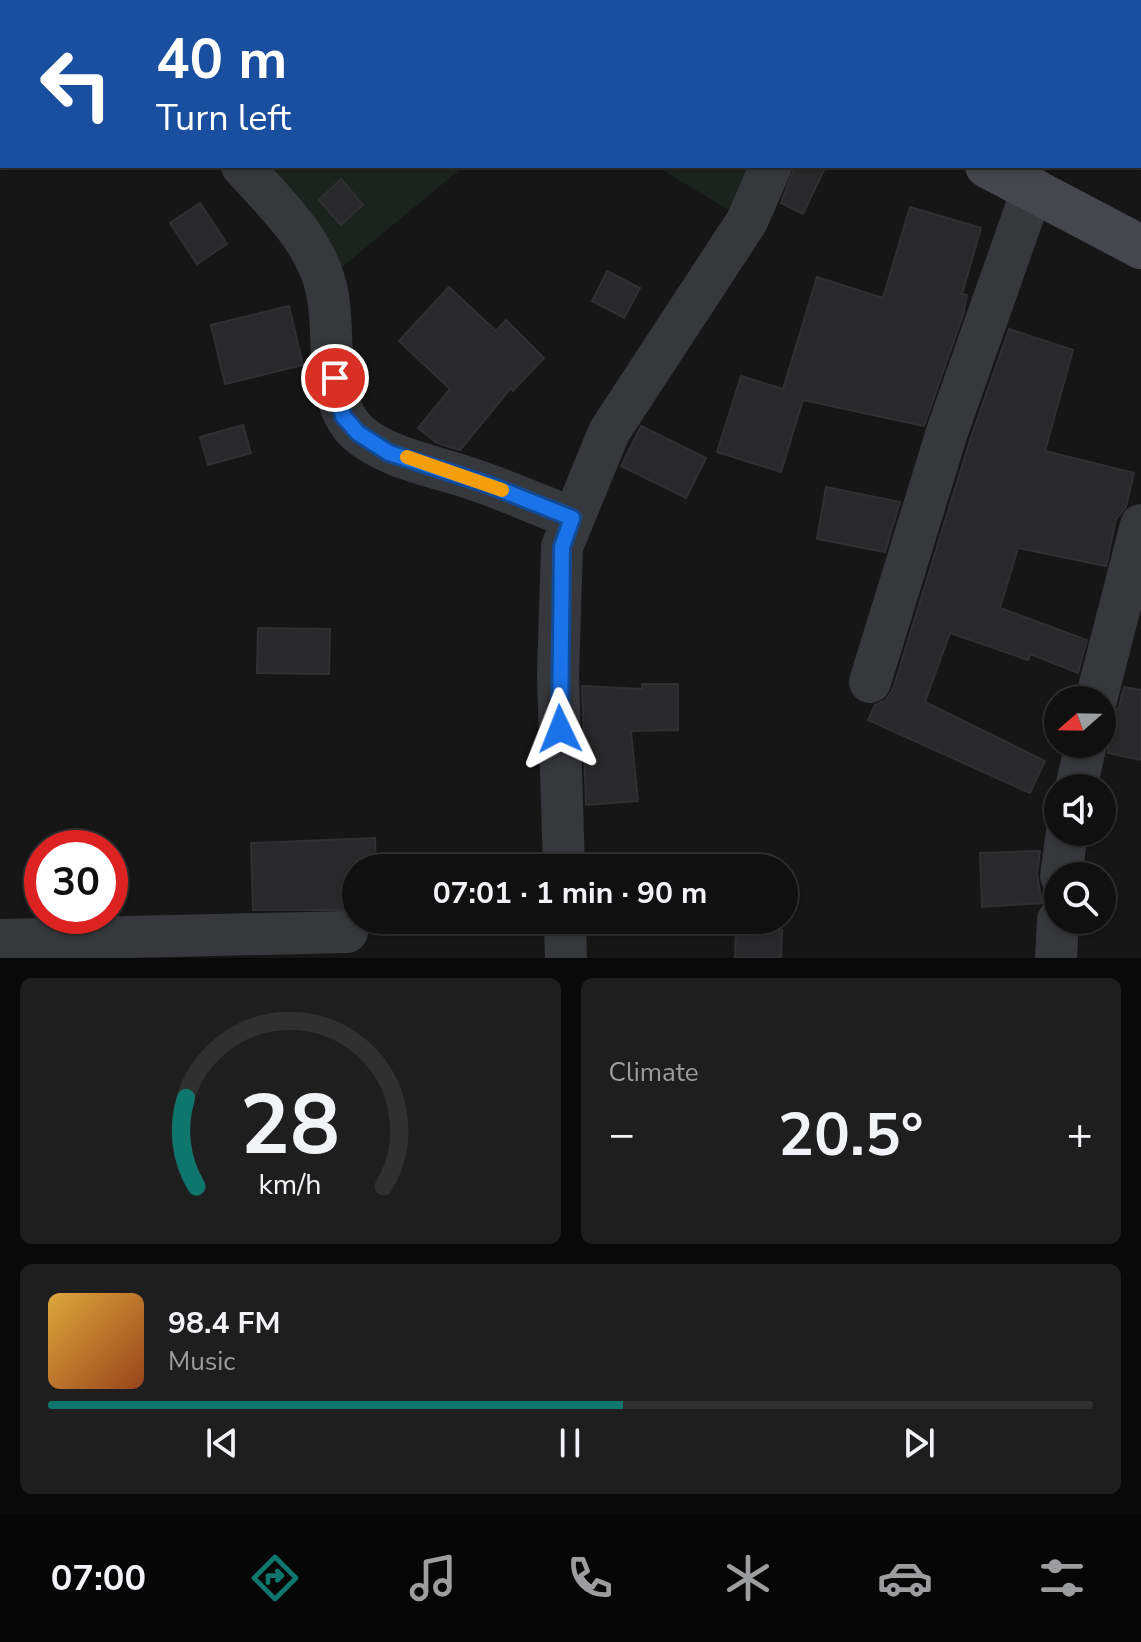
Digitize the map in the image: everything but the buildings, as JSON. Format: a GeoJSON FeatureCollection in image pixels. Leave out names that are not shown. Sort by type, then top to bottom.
{"type":"FeatureCollection","features":[{"type":"Feature","properties":{"kind":"street"},"geometry":{"type":"LineString","coordinates":[[244,168],[302,233],[326,289],[335,378],[343,416],[358,433],[389,453],[489,485],[572,518]]}},
{"type":"Feature","properties":{"kind":"street"},"geometry":{"type":"LineString","coordinates":[[564,854],[558,674],[562,547],[609,432],[747,221],[770,168]]}},
{"type":"Feature","properties":{"kind":"street"},"geometry":{"type":"LineString","coordinates":[[991,168],[1141,247]]}},
{"type":"Feature","properties":{"kind":"street"},"geometry":{"type":"LineString","coordinates":[[870,682],[947,432],[1033,188]]}},
{"type":"Feature","properties":{"kind":"street"},"geometry":{"type":"LineString","coordinates":[[1100,686],[1141,525]]}},
{"type":"Feature","properties":{"kind":"street"},"geometry":{"type":"LineString","coordinates":[[0,940],[342,932]]}},
{"type":"Feature","properties":{"kind":"street"},"geometry":{"type":"LineString","coordinates":[[565,934],[566,958]]}},
{"type":"Feature","properties":{"kind":"street"},"geometry":{"type":"LineString","coordinates":[[1056,958],[1057,934]]}},
{"type":"Feature","properties":{"kind":"shaded area"},"geometry":{"type":"Polygon","coordinates":[[[267,168],[462,168],[335,273],[267,168]]]}},
{"type":"Feature","properties":{"kind":"shaded area"},"geometry":{"type":"Polygon","coordinates":[[[659,168],[770,168],[747,221],[659,168]]]}},
{"type":"Feature","properties":{"kind":"slow traffic"},"geometry":{"type":"LineString","coordinates":[[407,457],[502,490]]}},
{"type":"Feature","properties":{"kind":"route"},"geometry":{"type":"LineString","coordinates":[[335,378],[343,416],[358,433],[389,453],[489,485],[572,518],[562,547],[558,674],[560,729]]}}]}
